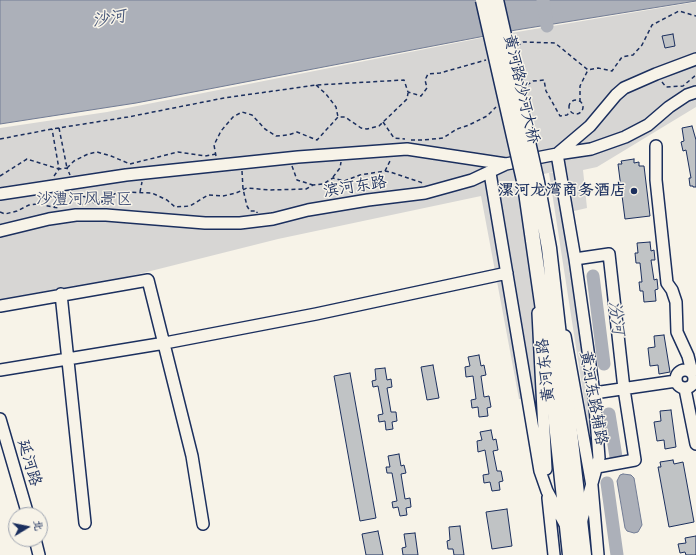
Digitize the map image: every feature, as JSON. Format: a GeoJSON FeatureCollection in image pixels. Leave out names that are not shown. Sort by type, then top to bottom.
{"type":"FeatureCollection","features":[{"type":"Feature","properties":{"kind":"main road","name":"黄河路沙河大桥"},"geometry":{"type":"LineString","coordinates":[[483,0],[531,184]]}},
{"type":"Feature","properties":{"kind":"main road","name":"黄河路沙河大桥"},"geometry":{"type":"LineString","coordinates":[[496,0],[531,184]]}},
{"type":"Feature","properties":{"kind":"main road","name":"黄河东路"},"geometry":{"type":"LineString","coordinates":[[531,184],[549,248],[574,526],[570,555]]}},
{"type":"Feature","properties":{"kind":"main road","name":"黄河东路"},"geometry":{"type":"LineString","coordinates":[[531,184],[534,248],[574,526],[584,555]]}},
{"type":"Feature","properties":{"kind":"street"},"geometry":{"type":"LineString","coordinates":[[490,173],[540,470],[547,492],[574,526],[592,486],[599,458],[594,393],[575,259],[557,154],[590,126],[616,95],[624,88],[696,59]]}},
{"type":"Feature","properties":{"kind":"street","name":"滨河东路"},"geometry":{"type":"LineString","coordinates":[[0,231],[53,213],[106,215],[205,224],[273,220],[323,208],[431,191],[472,180],[490,173],[506,164],[591,149],[625,137],[648,125],[669,107],[687,95],[696,92]]}},
{"type":"Feature","properties":{"kind":"street"},"geometry":{"type":"LineString","coordinates":[[656,146],[656,180],[667,283],[672,290],[676,302],[677,332],[688,356],[694,376],[694,381],[691,386],[685,388],[679,386],[676,381],[676,375],[681,371],[687,370],[694,376]]}},
{"type":"Feature","properties":{"kind":"street"},"geometry":{"type":"LineString","coordinates":[[0,194],[126,175],[290,158],[407,149],[506,164]]}},
{"type":"Feature","properties":{"kind":"street"},"geometry":{"type":"LineString","coordinates":[[534,248],[547,492],[554,555]]}},
{"type":"Feature","properties":{"kind":"street","name":"黄河东路辅路"},"geometry":{"type":"LineString","coordinates":[[549,248],[592,486],[598,555]]}},
{"type":"Feature","properties":{"kind":"street"},"geometry":{"type":"LineString","coordinates":[[575,259],[609,254],[624,389],[635,460],[597,467]]}},
{"type":"Feature","properties":{"kind":"street"},"geometry":{"type":"LineString","coordinates":[[0,370],[165,343],[316,314],[507,273]]}},
{"type":"Feature","properties":{"kind":"street"},"geometry":{"type":"LineString","coordinates":[[0,306],[61,294],[148,280],[165,343],[192,456],[203,524]]}},
{"type":"Feature","properties":{"kind":"street"},"geometry":{"type":"LineString","coordinates":[[61,294],[84,523]]}},
{"type":"Feature","properties":{"kind":"street"},"geometry":{"type":"LineString","coordinates":[[594,393],[676,381]]}},
{"type":"Feature","properties":{"kind":"street"},"geometry":{"type":"LineString","coordinates":[[685,388],[696,444]]}},
{"type":"Feature","properties":{"kind":"street","name":"延河路"},"geometry":{"type":"LineString","coordinates":[[0,419],[26,507]]}},
{"type":"Feature","properties":{"kind":"path"},"geometry":{"type":"LineString","coordinates":[[588,70],[598,68],[612,71],[622,57],[633,55],[642,45],[652,25],[679,11],[696,16]]}},
{"type":"Feature","properties":{"kind":"path"},"geometry":{"type":"LineString","coordinates":[[516,46],[523,42],[556,43],[588,70]]}},
{"type":"Feature","properties":{"kind":"path"},"geometry":{"type":"LineString","coordinates":[[408,92],[421,96],[427,88],[425,80],[428,74],[440,73],[488,59]]}},
{"type":"Feature","properties":{"kind":"path"},"geometry":{"type":"LineString","coordinates":[[570,112],[576,115],[581,113],[583,108],[580,102],[580,86],[588,70]]}},
{"type":"Feature","properties":{"kind":"path"},"geometry":{"type":"LineString","coordinates":[[656,74],[666,87],[683,86],[696,75]]}},
{"type":"Feature","properties":{"kind":"path"},"geometry":{"type":"LineString","coordinates":[[0,139],[128,117],[224,98],[316,85],[404,80],[408,92],[407,99],[379,126],[367,129],[361,128],[345,116],[338,117],[317,140],[297,132],[288,135],[276,136],[265,129],[252,114],[242,112],[233,118],[221,131],[214,145],[217,166]]}},
{"type":"Feature","properties":{"kind":"path"},"geometry":{"type":"LineString","coordinates":[[522,89],[533,80],[544,80],[546,91],[560,116],[567,115],[570,112]]}},
{"type":"Feature","properties":{"kind":"path"},"geometry":{"type":"LineString","coordinates":[[316,85],[326,94],[336,107],[338,117]]}},
{"type":"Feature","properties":{"kind":"path"},"geometry":{"type":"LineString","coordinates":[[570,112],[569,105],[571,101],[576,100],[580,102]]}},
{"type":"Feature","properties":{"kind":"path"},"geometry":{"type":"LineString","coordinates":[[383,122],[394,138],[423,140],[443,138],[457,129],[487,116],[499,105]]}},
{"type":"Feature","properties":{"kind":"path"},"geometry":{"type":"LineString","coordinates":[[59,128],[67,168],[74,161],[88,154],[97,152],[130,164],[178,152],[205,156],[216,154]]}},
{"type":"Feature","properties":{"kind":"path"},"geometry":{"type":"LineString","coordinates":[[0,176],[27,159],[59,169],[52,129]]}},
{"type":"Feature","properties":{"kind":"path"},"geometry":{"type":"LineString","coordinates":[[385,172],[396,150]]}},
{"type":"Feature","properties":{"kind":"path"},"geometry":{"type":"LineString","coordinates":[[290,158],[296,180],[313,185],[323,184],[333,178],[340,168],[342,154]]}},
{"type":"Feature","properties":{"kind":"path"},"geometry":{"type":"LineString","coordinates":[[242,163],[243,189],[247,206],[250,211],[257,211],[258,221]]}},
{"type":"Feature","properties":{"kind":"path"},"geometry":{"type":"LineString","coordinates":[[333,178],[344,181],[360,175],[390,172],[426,185],[431,191]]}},
{"type":"Feature","properties":{"kind":"path"},"geometry":{"type":"LineString","coordinates":[[79,205],[103,202],[116,193],[123,192],[152,193],[167,200],[174,207],[190,206],[208,195],[223,196],[236,193],[243,189],[306,189],[313,185]]}},
{"type":"Feature","properties":{"kind":"path"},"geometry":{"type":"LineString","coordinates":[[53,213],[56,199],[66,193],[103,202]]}},
{"type":"Feature","properties":{"kind":"path"},"geometry":{"type":"LineString","coordinates":[[0,212],[5,214],[37,204],[53,213]]}},
{"type":"Feature","properties":{"kind":"path"},"geometry":{"type":"LineString","coordinates":[[53,213],[60,208]]}},
{"type":"Feature","properties":{"kind":"green space","name":"沙澧河风景区"},"geometry":{"type":"Polygon","coordinates":[[[696,2],[696,107],[597,167],[583,170],[587,208],[574,211],[567,170],[513,181],[499,181],[490,185],[526,399],[519,399],[481,196],[278,239],[115,280],[0,301],[0,128],[107,112],[481,38],[696,2]]]}},
{"type":"Feature","properties":{"kind":"green space"},"geometry":{"type":"Polygon","coordinates":[[[556,172],[568,245],[589,407],[593,457],[549,173],[556,172]]]}},
{"type":"Feature","properties":{"kind":"green space"},"geometry":{"type":"Polygon","coordinates":[[[497,183],[516,183],[523,223],[537,335],[542,462],[497,183]]]}},
{"type":"Feature","properties":{"kind":"water","name":"沙河"},"geometry":{"type":"Polygon","coordinates":[[[0,0],[696,1],[516,30],[136,103],[0,124],[0,0]]]}},
{"type":"Feature","properties":{"kind":"water"},"geometry":{"type":"Polygon","coordinates":[[[620,475],[631,475],[634,478],[642,525],[638,532],[634,533],[627,531],[625,528],[617,481],[620,475]]]}},
{"type":"Feature","properties":{"kind":"building"},"geometry":{"type":"Polygon","coordinates":[[[673,34],[675,46],[665,48],[662,36],[673,34]]]}},
{"type":"Feature","properties":{"kind":"building"},"geometry":{"type":"Polygon","coordinates":[[[692,126],[696,140],[696,187],[690,186],[689,178],[691,178],[686,150],[683,151],[681,142],[684,141],[682,128],[692,126]]]}},
{"type":"Feature","properties":{"kind":"building","name":"漯河龙湾商务酒店"},"geometry":{"type":"Polygon","coordinates":[[[634,159],[634,163],[639,162],[639,166],[644,166],[650,216],[625,219],[618,164],[622,164],[621,161],[634,159]]]}},
{"type":"Feature","properties":{"kind":"building"},"geometry":{"type":"Polygon","coordinates":[[[650,242],[651,251],[654,250],[655,260],[651,260],[654,280],[657,279],[658,289],[655,290],[656,301],[644,302],[643,291],[640,291],[639,282],[642,282],[640,263],[636,263],[635,253],[638,253],[637,243],[650,242]]]}},
{"type":"Feature","properties":{"kind":"building"},"geometry":{"type":"Polygon","coordinates":[[[664,335],[670,372],[659,374],[658,365],[650,366],[648,348],[655,347],[654,336],[664,335]]]}},
{"type":"Feature","properties":{"kind":"building"},"geometry":{"type":"Polygon","coordinates":[[[479,355],[481,366],[484,365],[486,375],[481,376],[484,397],[489,396],[491,407],[487,408],[488,416],[479,417],[478,407],[472,408],[471,400],[476,399],[473,376],[466,377],[465,367],[470,366],[468,357],[479,355]]]}},
{"type":"Feature","properties":{"kind":"building"},"geometry":{"type":"Polygon","coordinates":[[[433,365],[439,398],[427,400],[421,367],[433,365]]]}},
{"type":"Feature","properties":{"kind":"building"},"geometry":{"type":"Polygon","coordinates":[[[385,368],[387,380],[391,379],[392,387],[387,388],[391,412],[396,412],[397,421],[392,422],[393,429],[386,430],[385,421],[379,422],[378,415],[383,414],[378,386],[373,387],[372,381],[376,380],[375,369],[385,368]]]}},
{"type":"Feature","properties":{"kind":"building"},"geometry":{"type":"Polygon","coordinates":[[[350,373],[376,518],[360,521],[334,376],[350,373]]]}},
{"type":"Feature","properties":{"kind":"building"},"geometry":{"type":"Polygon","coordinates":[[[671,410],[676,447],[665,449],[664,440],[657,441],[654,422],[661,421],[660,411],[671,410]]]}},
{"type":"Feature","properties":{"kind":"building"},"geometry":{"type":"Polygon","coordinates":[[[491,430],[493,440],[496,439],[498,450],[493,451],[497,471],[501,471],[503,481],[499,482],[500,490],[492,491],[490,482],[484,483],[483,475],[489,474],[485,450],[478,452],[477,441],[482,440],[480,432],[491,430]]]}},
{"type":"Feature","properties":{"kind":"building"},"geometry":{"type":"Polygon","coordinates":[[[399,454],[401,466],[404,465],[406,473],[401,474],[405,499],[410,498],[411,507],[406,508],[407,515],[400,516],[398,507],[393,508],[392,502],[397,501],[392,473],[387,473],[386,467],[390,467],[388,456],[399,454]]]}},
{"type":"Feature","properties":{"kind":"building"},"geometry":{"type":"Polygon","coordinates":[[[673,460],[674,464],[683,462],[694,522],[669,527],[658,467],[661,467],[660,462],[673,460]]]}},
{"type":"Feature","properties":{"kind":"building"},"geometry":{"type":"Polygon","coordinates":[[[507,509],[512,546],[492,549],[486,512],[507,509]]]}},
{"type":"Feature","properties":{"kind":"building"},"geometry":{"type":"Polygon","coordinates":[[[460,526],[464,555],[454,555],[453,549],[448,549],[447,541],[450,540],[449,527],[460,526]]]}},
{"type":"Feature","properties":{"kind":"building"},"geometry":{"type":"Polygon","coordinates":[[[378,531],[383,555],[366,555],[362,534],[378,531]]]}},
{"type":"Feature","properties":{"kind":"building"},"geometry":{"type":"Polygon","coordinates":[[[415,533],[418,555],[403,555],[402,548],[406,547],[404,534],[415,533]]]}},
{"type":"Feature","properties":{"kind":"building"},"geometry":{"type":"Polygon","coordinates":[[[696,536],[696,555],[686,555],[685,552],[680,553],[678,544],[686,543],[685,538],[696,536]]]}},
{"type":"Feature","properties":{"kind":"waterway","name":"汾河"},"geometry":{"type":"LineString","coordinates":[[543,0],[547,26]]}},
{"type":"Feature","properties":{"kind":"waterway","name":"汾河"},"geometry":{"type":"LineString","coordinates":[[593,276],[604,364]]}},
{"type":"Feature","properties":{"kind":"waterway","name":"汾河"},"geometry":{"type":"LineString","coordinates":[[609,414],[616,457]]}},
{"type":"Feature","properties":{"kind":"waterway","name":"汾河"},"geometry":{"type":"LineString","coordinates":[[607,483],[617,555]]}},
{"type":"Feature","properties":{"kind":"place","name":"漯河龙湾商务酒店"},"geometry":{"type":"Point","coordinates":[634,191]}}]}
